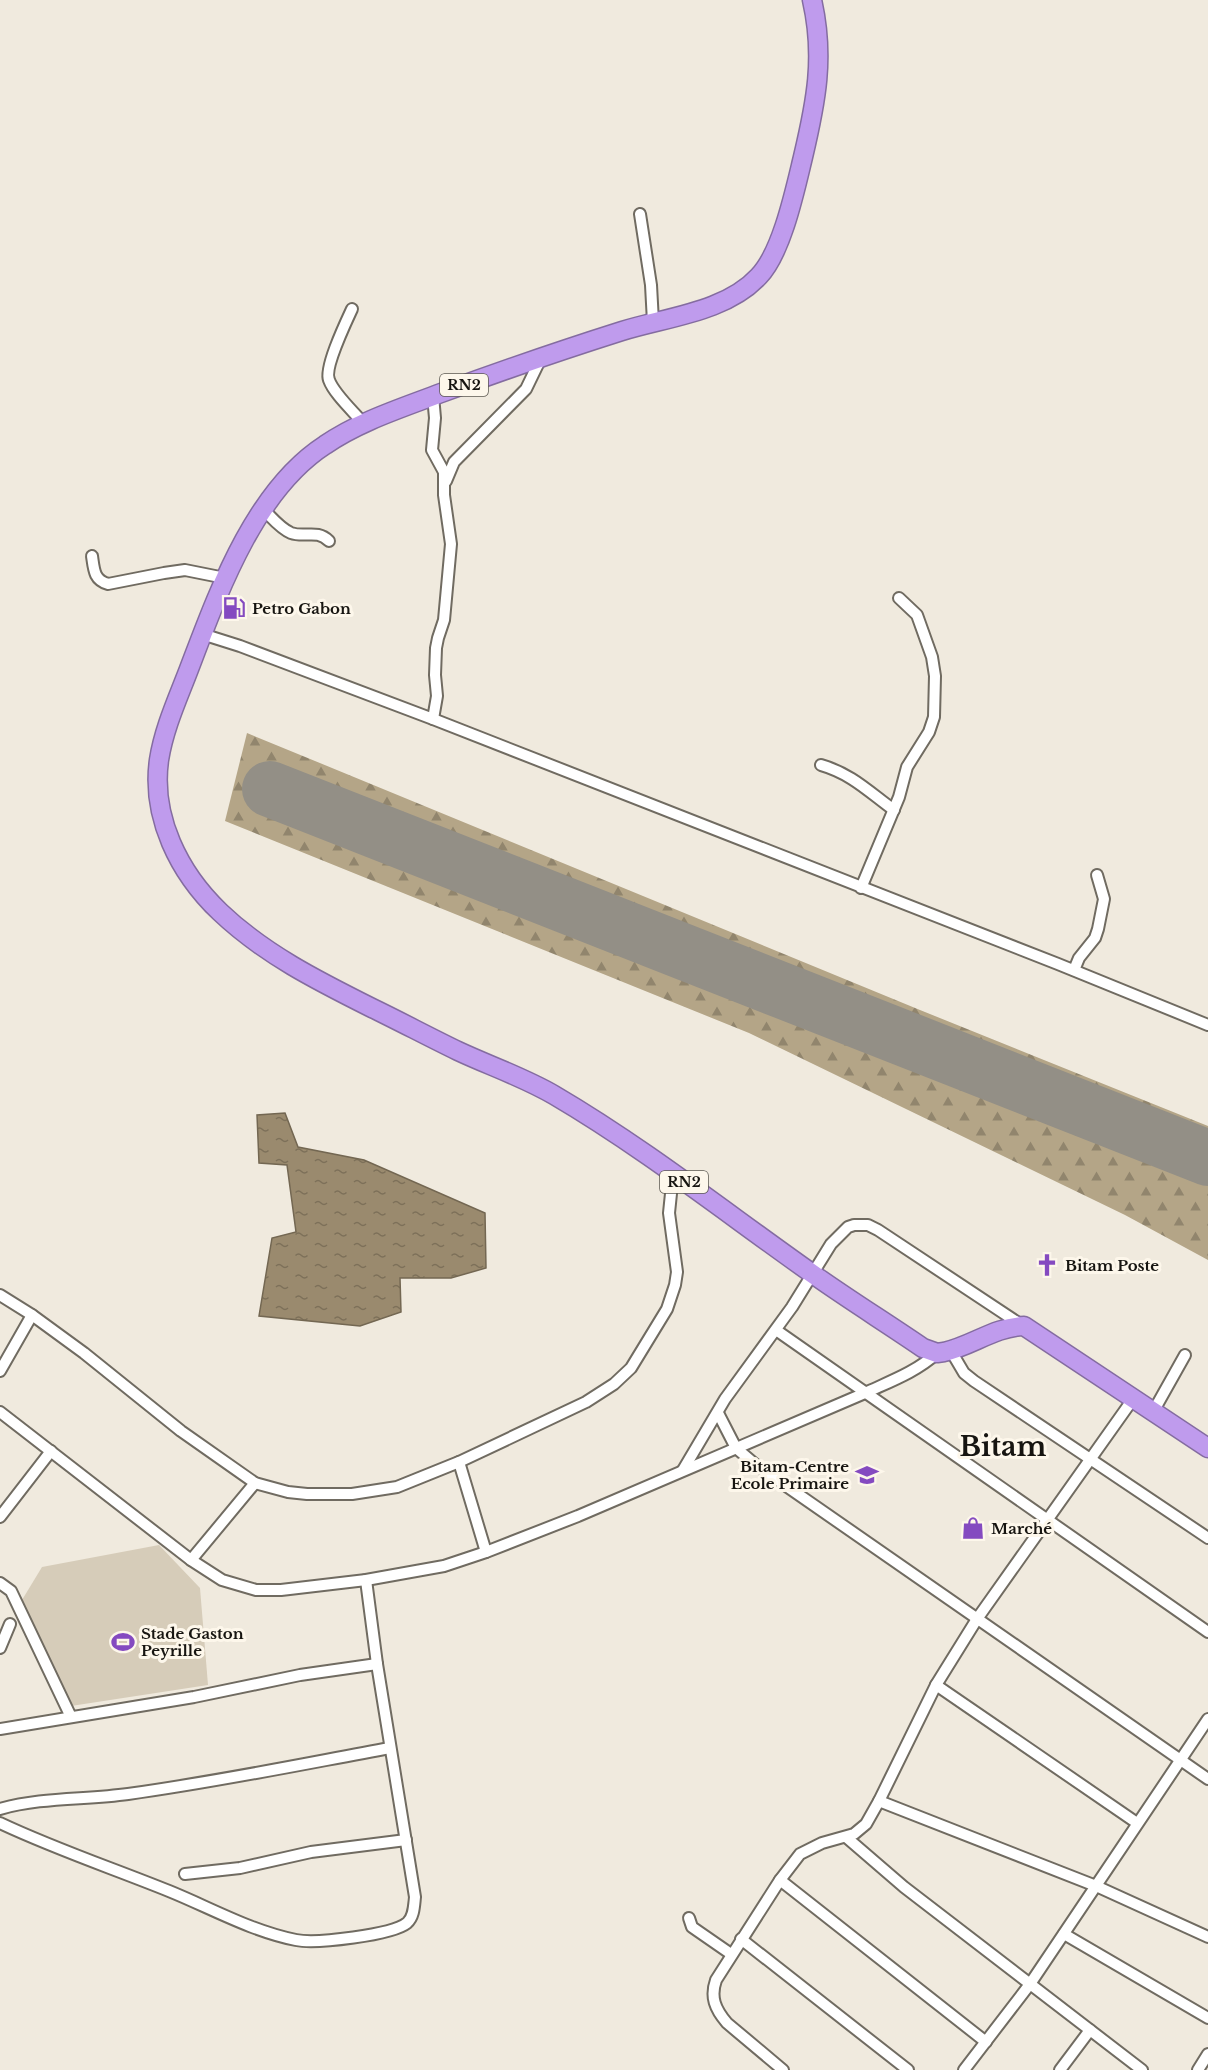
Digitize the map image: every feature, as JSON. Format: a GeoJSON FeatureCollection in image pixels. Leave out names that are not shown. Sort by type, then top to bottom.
{"type":"FeatureCollection","features":[{"type":"Feature","properties":{"kind":"highway","name":"RN2"},"geometry":{"type":"LineString","coordinates":[[812,0],[816,17],[819,75],[815,106],[796,186],[780,237],[763,273],[748,287],[701,309],[541,358],[364,424],[324,445],[306,459],[286,480],[264,510],[243,542],[225,578],[164,738],[159,764],[160,798],[172,847],[194,885],[239,929],[283,961],[326,986],[462,1053],[524,1079],[544,1090],[600,1124],[922,1348],[944,1352]]}},
{"type":"Feature","properties":{"kind":"highway"},"geometry":{"type":"LineString","coordinates":[[944,1352],[1010,1326],[1024,1326],[1208,1448]]}},
{"type":"Feature","properties":{"kind":"street"},"geometry":{"type":"LineString","coordinates":[[640,214],[651,285],[653,322]]}},
{"type":"Feature","properties":{"kind":"street"},"geometry":{"type":"LineString","coordinates":[[352,309],[334,351],[328,374],[334,389],[364,424]]}},
{"type":"Feature","properties":{"kind":"street"},"geometry":{"type":"LineString","coordinates":[[445,483],[454,462],[526,389],[541,358]]}},
{"type":"Feature","properties":{"kind":"street"},"geometry":{"type":"LineString","coordinates":[[433,719],[437,696],[436,648],[446,611],[451,544],[444,495],[444,472],[432,450],[435,418],[434,396]]}},
{"type":"Feature","properties":{"kind":"street"},"geometry":{"type":"LineString","coordinates":[[264,510],[288,532],[318,534],[329,541]]}},
{"type":"Feature","properties":{"kind":"street"},"geometry":{"type":"LineString","coordinates":[[92,556],[96,578],[108,584],[185,570],[225,578]]}},
{"type":"Feature","properties":{"kind":"street"},"geometry":{"type":"LineString","coordinates":[[861,888],[894,810],[907,768],[932,726],[935,700],[932,657],[921,622],[899,598]]}},
{"type":"Feature","properties":{"kind":"street"},"geometry":{"type":"LineString","coordinates":[[202,634],[240,646],[433,719],[1074,970],[1208,1025]]}},
{"type":"Feature","properties":{"kind":"street"},"geometry":{"type":"LineString","coordinates":[[821,765],[840,771],[854,779],[894,810]]}},
{"type":"Feature","properties":{"kind":"street"},"geometry":{"type":"LineString","coordinates":[[1074,970],[1079,958],[1095,938],[1098,929],[1104,899],[1097,875]]}},
{"type":"Feature","properties":{"kind":"street"},"geometry":{"type":"LineString","coordinates":[[0,1295],[84,1353],[181,1431],[255,1484],[288,1492],[352,1494],[397,1487],[459,1462],[586,1402],[614,1384],[632,1368],[667,1309],[675,1285],[677,1272],[669,1213],[673,1174]]}},
{"type":"Feature","properties":{"kind":"street"},"geometry":{"type":"LineString","coordinates":[[683,1471],[742,1374],[814,1275],[831,1244],[848,1227],[868,1226],[902,1245],[1024,1326]]}},
{"type":"Feature","properties":{"kind":"street"},"geometry":{"type":"LineString","coordinates":[[0,1371],[32,1315]]}},
{"type":"Feature","properties":{"kind":"street"},"geometry":{"type":"LineString","coordinates":[[776,1330],[1208,1632]]}},
{"type":"Feature","properties":{"kind":"street"},"geometry":{"type":"LineString","coordinates":[[0,1412],[191,1560],[222,1580],[256,1590],[281,1590],[366,1580],[444,1566],[486,1552],[578,1516],[865,1393],[911,1372],[944,1352],[974,1381],[1208,1538]]}},
{"type":"Feature","properties":{"kind":"street"},"geometry":{"type":"LineString","coordinates":[[1153,1412],[1185,1355]]}},
{"type":"Feature","properties":{"kind":"street"},"geometry":{"type":"LineString","coordinates":[[783,2070],[727,2023],[716,2007],[712,1991],[716,1980],[780,1880],[800,1854],[810,1848],[861,1830],[879,1801],[936,1685],[977,1619],[1133,1399]]}},
{"type":"Feature","properties":{"kind":"street"},"geometry":{"type":"LineString","coordinates":[[718,1413],[736,1448],[756,1465],[1208,1779]]}},
{"type":"Feature","properties":{"kind":"street"},"geometry":{"type":"LineString","coordinates":[[0,1517],[51,1451]]}},
{"type":"Feature","properties":{"kind":"street"},"geometry":{"type":"LineString","coordinates":[[459,1462],[486,1552]]}},
{"type":"Feature","properties":{"kind":"street"},"geometry":{"type":"LineString","coordinates":[[191,1560],[255,1484]]}},
{"type":"Feature","properties":{"kind":"street"},"geometry":{"type":"LineString","coordinates":[[0,1823],[45,1844],[171,1892],[250,1927],[295,1940],[308,1942],[353,1938],[398,1928],[407,1923],[411,1918],[415,1898],[376,1664],[366,1580]]}},
{"type":"Feature","properties":{"kind":"street"},"geometry":{"type":"LineString","coordinates":[[0,1583],[11,1591],[71,1717]]}},
{"type":"Feature","properties":{"kind":"street"},"geometry":{"type":"LineString","coordinates":[[0,1648],[10,1624]]}},
{"type":"Feature","properties":{"kind":"street"},"geometry":{"type":"LineString","coordinates":[[0,1729],[194,1696],[300,1675],[376,1664]]}},
{"type":"Feature","properties":{"kind":"street"},"geometry":{"type":"LineString","coordinates":[[936,1685],[1137,1822]]}},
{"type":"Feature","properties":{"kind":"street"},"geometry":{"type":"LineString","coordinates":[[964,2070],[1030,1984],[1208,1719]]}},
{"type":"Feature","properties":{"kind":"street"},"geometry":{"type":"LineString","coordinates":[[0,1809],[37,1801],[126,1794],[195,1784],[390,1748]]}},
{"type":"Feature","properties":{"kind":"street"},"geometry":{"type":"LineString","coordinates":[[879,1801],[1096,1886],[1208,1937]]}},
{"type":"Feature","properties":{"kind":"street"},"geometry":{"type":"LineString","coordinates":[[846,1837],[904,1887],[1142,2070]]}},
{"type":"Feature","properties":{"kind":"street"},"geometry":{"type":"LineString","coordinates":[[185,1874],[240,1868],[311,1852],[406,1840]]}},
{"type":"Feature","properties":{"kind":"street"},"geometry":{"type":"LineString","coordinates":[[780,1880],[986,2042]]}},
{"type":"Feature","properties":{"kind":"street"},"geometry":{"type":"LineString","coordinates":[[689,1918],[692,1927],[731,1954]]}},
{"type":"Feature","properties":{"kind":"street"},"geometry":{"type":"LineString","coordinates":[[1064,1934],[1208,2018]]}},
{"type":"Feature","properties":{"kind":"street"},"geometry":{"type":"LineString","coordinates":[[741,1939],[908,2070]]}},
{"type":"Feature","properties":{"kind":"street"},"geometry":{"type":"LineString","coordinates":[[1060,2070],[1090,2031]]}},
{"type":"Feature","properties":{"kind":"street"},"geometry":{"type":"LineString","coordinates":[[1198,2070],[1208,2054]]}},
{"type":"Feature","properties":{"kind":"shaded area","name":"Stade Gaston Peyrille"},"geometry":{"type":"Polygon","coordinates":[[[159,1545],[200,1588],[208,1685],[71,1706],[22,1600],[42,1567],[159,1545]]]}},
{"type":"Feature","properties":{"kind":"green space"},"geometry":{"type":"Polygon","coordinates":[[[247,733],[1208,1126],[1208,1260],[1125,1215],[749,1033],[225,821],[247,733]]]}},
{"type":"Feature","properties":{"kind":"water"},"geometry":{"type":"Polygon","coordinates":[[[285,1113],[298,1147],[364,1160],[485,1213],[486,1268],[451,1278],[400,1278],[401,1312],[360,1326],[259,1316],[272,1238],[296,1232],[287,1165],[259,1163],[257,1115],[285,1113]]]}},
{"type":"Feature","properties":{"kind":"runway"},"geometry":{"type":"LineString","coordinates":[[270,789],[1208,1158]]}},
{"type":"Feature","properties":{"kind":"place","name":"Petro Gabon"},"geometry":{"type":"Point","coordinates":[234,608]}},
{"type":"Feature","properties":{"kind":"place","name":"Bitam Poste"},"geometry":{"type":"Point","coordinates":[1047,1265]}},
{"type":"Feature","properties":{"kind":"place","name":"Bitam-Centre Ecole Primaire"},"geometry":{"type":"Point","coordinates":[867,1475]}},
{"type":"Feature","properties":{"kind":"place","name":"Marché"},"geometry":{"type":"Point","coordinates":[973,1528]}},
{"type":"Feature","properties":{"kind":"place","name":"Stade Gaston Peyrille"},"geometry":{"type":"Point","coordinates":[123,1642]}},
{"type":"Feature","properties":{"kind":"district","name":"Bitam"},"geometry":{"type":"Point","coordinates":[1003,1446]}}]}
